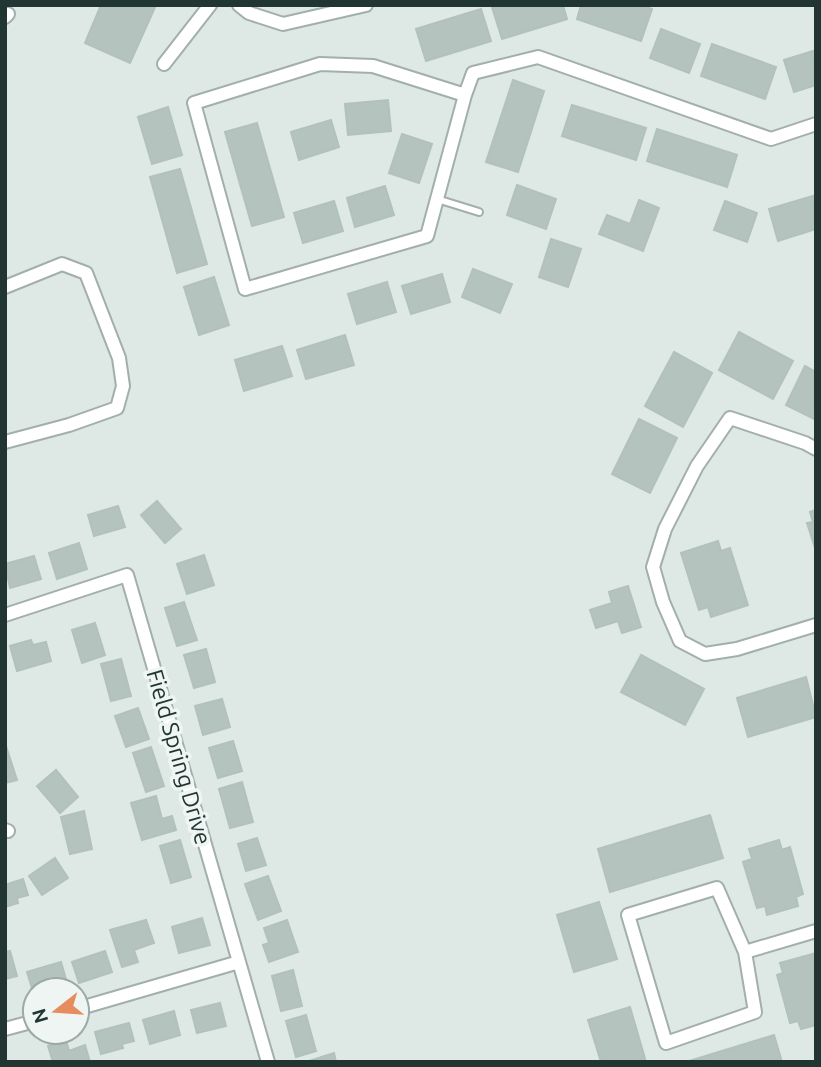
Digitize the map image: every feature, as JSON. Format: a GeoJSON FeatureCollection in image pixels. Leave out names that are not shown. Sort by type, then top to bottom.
{"type":"FeatureCollection","features":[{"type":"Feature","properties":{"kind":"street"},"geometry":{"type":"LineString","coordinates":[[164,64],[210,5]]}},
{"type":"Feature","properties":{"kind":"street"},"geometry":{"type":"LineString","coordinates":[[239,5],[249,13],[283,24],[366,5]]}},
{"type":"Feature","properties":{"kind":"street"},"geometry":{"type":"LineString","coordinates":[[465,95],[373,66],[320,64],[194,103],[245,289],[427,236],[473,73],[538,57],[771,139],[816,124]]}},
{"type":"Feature","properties":{"kind":"street"},"geometry":{"type":"LineString","coordinates":[[5,288],[62,264],[86,273],[119,358],[122,386],[117,408],[69,425],[5,442]]}},
{"type":"Feature","properties":{"kind":"street"},"geometry":{"type":"LineString","coordinates":[[816,449],[730,418],[697,466],[666,529],[653,567],[663,602],[680,640],[705,654],[737,649],[816,625]]}},
{"type":"Feature","properties":{"kind":"street","name":"Field Spring Drive"},"geometry":{"type":"LineString","coordinates":[[5,615],[127,575],[268,1062]]}},
{"type":"Feature","properties":{"kind":"street"},"geometry":{"type":"LineString","coordinates":[[717,888],[746,952],[755,1012],[666,1043],[628,915],[717,888]]}},
{"type":"Feature","properties":{"kind":"street"},"geometry":{"type":"LineString","coordinates":[[746,952],[816,931]]}},
{"type":"Feature","properties":{"kind":"street"},"geometry":{"type":"LineString","coordinates":[[91,1005],[239,962]]}},
{"type":"Feature","properties":{"kind":"lane"},"geometry":{"type":"LineString","coordinates":[[437,199],[479,212]]}},
{"type":"Feature","properties":{"kind":"building"},"geometry":{"type":"Polygon","coordinates":[[[101,5],[156,5],[130,63],[85,43],[101,5]]]}},
{"type":"Feature","properties":{"kind":"building"},"geometry":{"type":"Polygon","coordinates":[[[563,5],[567,19],[502,39],[492,7],[563,5]]]}},
{"type":"Feature","properties":{"kind":"building"},"geometry":{"type":"Polygon","coordinates":[[[581,5],[641,5],[652,9],[641,41],[577,19],[581,5]]]}},
{"type":"Feature","properties":{"kind":"building"},"geometry":{"type":"Polygon","coordinates":[[[481,9],[491,41],[426,61],[416,29],[481,9]]]}},
{"type":"Feature","properties":{"kind":"building"},"geometry":{"type":"Polygon","coordinates":[[[661,29],[700,44],[689,73],[650,58],[661,29]]]}},
{"type":"Feature","properties":{"kind":"building"},"geometry":{"type":"Polygon","coordinates":[[[712,44],[776,67],[765,99],[701,76],[712,44]]]}},
{"type":"Feature","properties":{"kind":"building"},"geometry":{"type":"Polygon","coordinates":[[[816,50],[816,85],[794,92],[784,60],[816,50]]]}},
{"type":"Feature","properties":{"kind":"building"},"geometry":{"type":"Polygon","coordinates":[[[513,80],[544,91],[518,172],[486,162],[513,80]]]}},
{"type":"Feature","properties":{"kind":"building"},"geometry":{"type":"Polygon","coordinates":[[[388,100],[391,131],[348,135],[345,104],[388,100]]]}},
{"type":"Feature","properties":{"kind":"building"},"geometry":{"type":"Polygon","coordinates":[[[572,105],[646,128],[636,160],[562,136],[572,105]]]}},
{"type":"Feature","properties":{"kind":"building"},"geometry":{"type":"Polygon","coordinates":[[[168,107],[182,155],[152,164],[138,117],[168,107]]]}},
{"type":"Feature","properties":{"kind":"building"},"geometry":{"type":"Polygon","coordinates":[[[331,120],[339,147],[299,160],[291,132],[331,120]]]}},
{"type":"Feature","properties":{"kind":"building"},"geometry":{"type":"Polygon","coordinates":[[[257,123],[284,217],[252,226],[225,132],[257,123]]]}},
{"type":"Feature","properties":{"kind":"building"},"geometry":{"type":"Polygon","coordinates":[[[657,129],[737,155],[727,187],[647,161],[657,129]]]}},
{"type":"Feature","properties":{"kind":"building"},"geometry":{"type":"Polygon","coordinates":[[[402,134],[432,144],[419,183],[389,173],[402,134]]]}},
{"type":"Feature","properties":{"kind":"building"},"geometry":{"type":"Polygon","coordinates":[[[180,169],[207,264],[177,273],[150,177],[180,169]]]}},
{"type":"Feature","properties":{"kind":"building"},"geometry":{"type":"Polygon","coordinates":[[[517,185],[556,199],[546,229],[507,215],[517,185]]]}},
{"type":"Feature","properties":{"kind":"building"},"geometry":{"type":"Polygon","coordinates":[[[385,186],[394,215],[355,227],[347,198],[385,186]]]}},
{"type":"Feature","properties":{"kind":"building"},"geometry":{"type":"Polygon","coordinates":[[[816,195],[816,229],[778,241],[769,209],[816,195]]]}},
{"type":"Feature","properties":{"kind":"building"},"geometry":{"type":"Polygon","coordinates":[[[639,200],[659,208],[643,251],[599,234],[607,215],[630,224],[639,200]]]}},
{"type":"Feature","properties":{"kind":"building"},"geometry":{"type":"Polygon","coordinates":[[[334,201],[343,231],[303,243],[294,213],[334,201]]]}},
{"type":"Feature","properties":{"kind":"building"},"geometry":{"type":"Polygon","coordinates":[[[725,201],[757,213],[747,242],[714,230],[725,201]]]}},
{"type":"Feature","properties":{"kind":"building"},"geometry":{"type":"Polygon","coordinates":[[[551,239],[581,249],[568,287],[539,277],[551,239]]]}},
{"type":"Feature","properties":{"kind":"building"},"geometry":{"type":"Polygon","coordinates":[[[473,269],[512,284],[500,313],[462,297],[473,269]]]}},
{"type":"Feature","properties":{"kind":"building"},"geometry":{"type":"Polygon","coordinates":[[[442,274],[450,302],[411,314],[402,286],[442,274]]]}},
{"type":"Feature","properties":{"kind":"building"},"geometry":{"type":"Polygon","coordinates":[[[214,277],[229,325],[199,335],[184,287],[214,277]]]}},
{"type":"Feature","properties":{"kind":"building"},"geometry":{"type":"Polygon","coordinates":[[[387,282],[396,312],[357,324],[348,294],[387,282]]]}},
{"type":"Feature","properties":{"kind":"building"},"geometry":{"type":"Polygon","coordinates":[[[739,332],[793,361],[773,399],[719,370],[739,332]]]}},
{"type":"Feature","properties":{"kind":"building"},"geometry":{"type":"Polygon","coordinates":[[[345,335],[354,365],[306,379],[297,350],[345,335]]]}},
{"type":"Feature","properties":{"kind":"building"},"geometry":{"type":"Polygon","coordinates":[[[282,346],[292,376],[244,391],[235,360],[282,346]]]}},
{"type":"Feature","properties":{"kind":"building"},"geometry":{"type":"Polygon","coordinates":[[[674,352],[712,373],[683,427],[645,406],[674,352]]]}},
{"type":"Feature","properties":{"kind":"building"},"geometry":{"type":"Polygon","coordinates":[[[805,366],[816,372],[816,420],[786,405],[805,366]]]}},
{"type":"Feature","properties":{"kind":"building"},"geometry":{"type":"Polygon","coordinates":[[[639,419],[677,438],[650,493],[612,474],[639,419]]]}},
{"type":"Feature","properties":{"kind":"building"},"geometry":{"type":"Polygon","coordinates":[[[157,501],[181,529],[165,543],[141,515],[157,501]]]}},
{"type":"Feature","properties":{"kind":"building"},"geometry":{"type":"Polygon","coordinates":[[[118,506],[125,527],[94,536],[88,515],[118,506]]]}},
{"type":"Feature","properties":{"kind":"building"},"geometry":{"type":"Polygon","coordinates":[[[816,510],[816,551],[807,523],[813,522],[810,512],[816,510]]]}},
{"type":"Feature","properties":{"kind":"building"},"geometry":{"type":"Polygon","coordinates":[[[718,541],[721,551],[730,548],[748,605],[711,617],[708,607],[699,610],[681,553],[718,541]]]}},
{"type":"Feature","properties":{"kind":"building"},"geometry":{"type":"Polygon","coordinates":[[[79,543],[87,569],[57,579],[49,553],[79,543]]]}},
{"type":"Feature","properties":{"kind":"building"},"geometry":{"type":"Polygon","coordinates":[[[204,555],[214,585],[187,594],[177,564],[204,555]]]}},
{"type":"Feature","properties":{"kind":"building"},"geometry":{"type":"Polygon","coordinates":[[[34,556],[41,579],[10,588],[5,564],[34,556]]]}},
{"type":"Feature","properties":{"kind":"building"},"geometry":{"type":"Polygon","coordinates":[[[628,586],[641,627],[622,633],[618,621],[596,628],[590,610],[612,603],[609,592],[628,586]]]}},
{"type":"Feature","properties":{"kind":"building"},"geometry":{"type":"Polygon","coordinates":[[[184,602],[197,640],[177,646],[165,608],[184,602]]]}},
{"type":"Feature","properties":{"kind":"building"},"geometry":{"type":"Polygon","coordinates":[[[95,623],[105,655],[82,663],[72,630],[95,623]]]}},
{"type":"Feature","properties":{"kind":"building"},"geometry":{"type":"Polygon","coordinates":[[[31,640],[33,645],[46,642],[51,661],[17,671],[10,646],[31,640]]]}},
{"type":"Feature","properties":{"kind":"building"},"geometry":{"type":"Polygon","coordinates":[[[206,649],[215,682],[194,688],[184,655],[206,649]]]}},
{"type":"Feature","properties":{"kind":"building"},"geometry":{"type":"Polygon","coordinates":[[[641,655],[704,689],[685,725],[621,692],[641,655]]]}},
{"type":"Feature","properties":{"kind":"building"},"geometry":{"type":"Polygon","coordinates":[[[121,659],[131,696],[111,701],[101,664],[121,659]]]}},
{"type":"Feature","properties":{"kind":"building"},"geometry":{"type":"Polygon","coordinates":[[[806,677],[816,717],[748,737],[737,698],[806,677]]]}},
{"type":"Feature","properties":{"kind":"building"},"geometry":{"type":"Polygon","coordinates":[[[222,699],[230,727],[203,735],[195,706],[222,699]]]}},
{"type":"Feature","properties":{"kind":"building"},"geometry":{"type":"Polygon","coordinates":[[[138,708],[149,739],[126,747],[115,716],[138,708]]]}},
{"type":"Feature","properties":{"kind":"building"},"geometry":{"type":"Polygon","coordinates":[[[233,741],[242,771],[218,778],[209,748],[233,741]]]}},
{"type":"Feature","properties":{"kind":"building"},"geometry":{"type":"Polygon","coordinates":[[[5,743],[17,780],[5,783],[5,743]]]}},
{"type":"Feature","properties":{"kind":"building"},"geometry":{"type":"Polygon","coordinates":[[[151,747],[164,786],[146,792],[133,753],[151,747]]]}},
{"type":"Feature","properties":{"kind":"building"},"geometry":{"type":"Polygon","coordinates":[[[56,770],[78,797],[60,813],[37,786],[56,770]]]}},
{"type":"Feature","properties":{"kind":"building"},"geometry":{"type":"Polygon","coordinates":[[[242,782],[253,822],[230,828],[219,789],[242,782]]]}},
{"type":"Feature","properties":{"kind":"building"},"geometry":{"type":"Polygon","coordinates":[[[156,796],[162,819],[172,816],[176,830],[142,840],[131,803],[156,796]]]}},
{"type":"Feature","properties":{"kind":"building"},"geometry":{"type":"Polygon","coordinates":[[[84,811],[92,849],[70,854],[61,817],[84,811]]]}},
{"type":"Feature","properties":{"kind":"building"},"geometry":{"type":"Polygon","coordinates":[[[710,815],[723,858],[610,892],[598,849],[710,815]]]}},
{"type":"Feature","properties":{"kind":"building"},"geometry":{"type":"Polygon","coordinates":[[[257,838],[266,865],[246,871],[238,844],[257,838]]]}},
{"type":"Feature","properties":{"kind":"building"},"geometry":{"type":"Polygon","coordinates":[[[180,840],[191,877],[171,883],[160,846],[180,840]]]}},
{"type":"Feature","properties":{"kind":"building"},"geometry":{"type":"Polygon","coordinates":[[[779,840],[782,850],[790,847],[803,894],[796,897],[798,906],[767,915],[765,906],[757,908],[743,862],[752,859],[749,849],[779,840]]]}},
{"type":"Feature","properties":{"kind":"building"},"geometry":{"type":"Polygon","coordinates":[[[55,858],[68,878],[42,895],[29,876],[55,858]]]}},
{"type":"Feature","properties":{"kind":"building"},"geometry":{"type":"Polygon","coordinates":[[[268,876],[281,911],[258,920],[245,884],[268,876]]]}},
{"type":"Feature","properties":{"kind":"building"},"geometry":{"type":"Polygon","coordinates":[[[23,879],[28,895],[17,898],[18,903],[5,907],[5,885],[23,879]]]}},
{"type":"Feature","properties":{"kind":"building"},"geometry":{"type":"Polygon","coordinates":[[[599,902],[617,959],[574,972],[557,915],[599,902]]]}},
{"type":"Feature","properties":{"kind":"building"},"geometry":{"type":"Polygon","coordinates":[[[202,918],[210,945],[179,953],[172,927],[202,918]]]}},
{"type":"Feature","properties":{"kind":"building"},"geometry":{"type":"Polygon","coordinates":[[[146,920],[154,943],[134,950],[138,962],[122,967],[110,930],[146,920]]]}},
{"type":"Feature","properties":{"kind":"building"},"geometry":{"type":"Polygon","coordinates":[[[287,920],[298,952],[269,962],[263,945],[269,943],[264,928],[287,920]]]}},
{"type":"Feature","properties":{"kind":"building"},"geometry":{"type":"Polygon","coordinates":[[[10,951],[17,976],[5,979],[5,952],[10,951]]]}},
{"type":"Feature","properties":{"kind":"building"},"geometry":{"type":"Polygon","coordinates":[[[105,951],[112,972],[91,979],[91,976],[77,976],[72,962],[105,951]]]}},
{"type":"Feature","properties":{"kind":"building"},"geometry":{"type":"Polygon","coordinates":[[[816,953],[816,1025],[801,1029],[798,1021],[790,1023],[777,975],[783,973],[780,963],[816,953]]]}},
{"type":"Feature","properties":{"kind":"building"},"geometry":{"type":"Polygon","coordinates":[[[61,962],[65,976],[28,976],[27,972],[61,962]]]}},
{"type":"Feature","properties":{"kind":"building"},"geometry":{"type":"Polygon","coordinates":[[[293,970],[302,1006],[281,1011],[272,976],[293,970]]]}},
{"type":"Feature","properties":{"kind":"building"},"geometry":{"type":"Polygon","coordinates":[[[220,1003],[226,1026],[197,1033],[191,1010],[220,1003]]]}},
{"type":"Feature","properties":{"kind":"building"},"geometry":{"type":"Polygon","coordinates":[[[630,1007],[646,1062],[601,1062],[588,1020],[630,1007]]]}},
{"type":"Feature","properties":{"kind":"building"},"geometry":{"type":"Polygon","coordinates":[[[174,1011],[180,1035],[150,1044],[143,1020],[174,1011]]]}},
{"type":"Feature","properties":{"kind":"building"},"geometry":{"type":"Polygon","coordinates":[[[306,1015],[316,1051],[296,1057],[286,1021],[306,1015]]]}},
{"type":"Feature","properties":{"kind":"building"},"geometry":{"type":"Polygon","coordinates":[[[129,1023],[134,1041],[122,1044],[123,1048],[101,1054],[95,1032],[129,1023]]]}},
{"type":"Feature","properties":{"kind":"building"},"geometry":{"type":"Polygon","coordinates":[[[774,1035],[782,1062],[686,1062],[774,1035]]]}},
{"type":"Feature","properties":{"kind":"building"},"geometry":{"type":"Polygon","coordinates":[[[48,1046],[68,1046],[69,1051],[85,1046],[90,1062],[53,1062],[48,1046]]]}},
{"type":"Feature","properties":{"kind":"building"},"geometry":{"type":"Polygon","coordinates":[[[334,1053],[336,1062],[306,1062],[334,1053]]]}}]}
